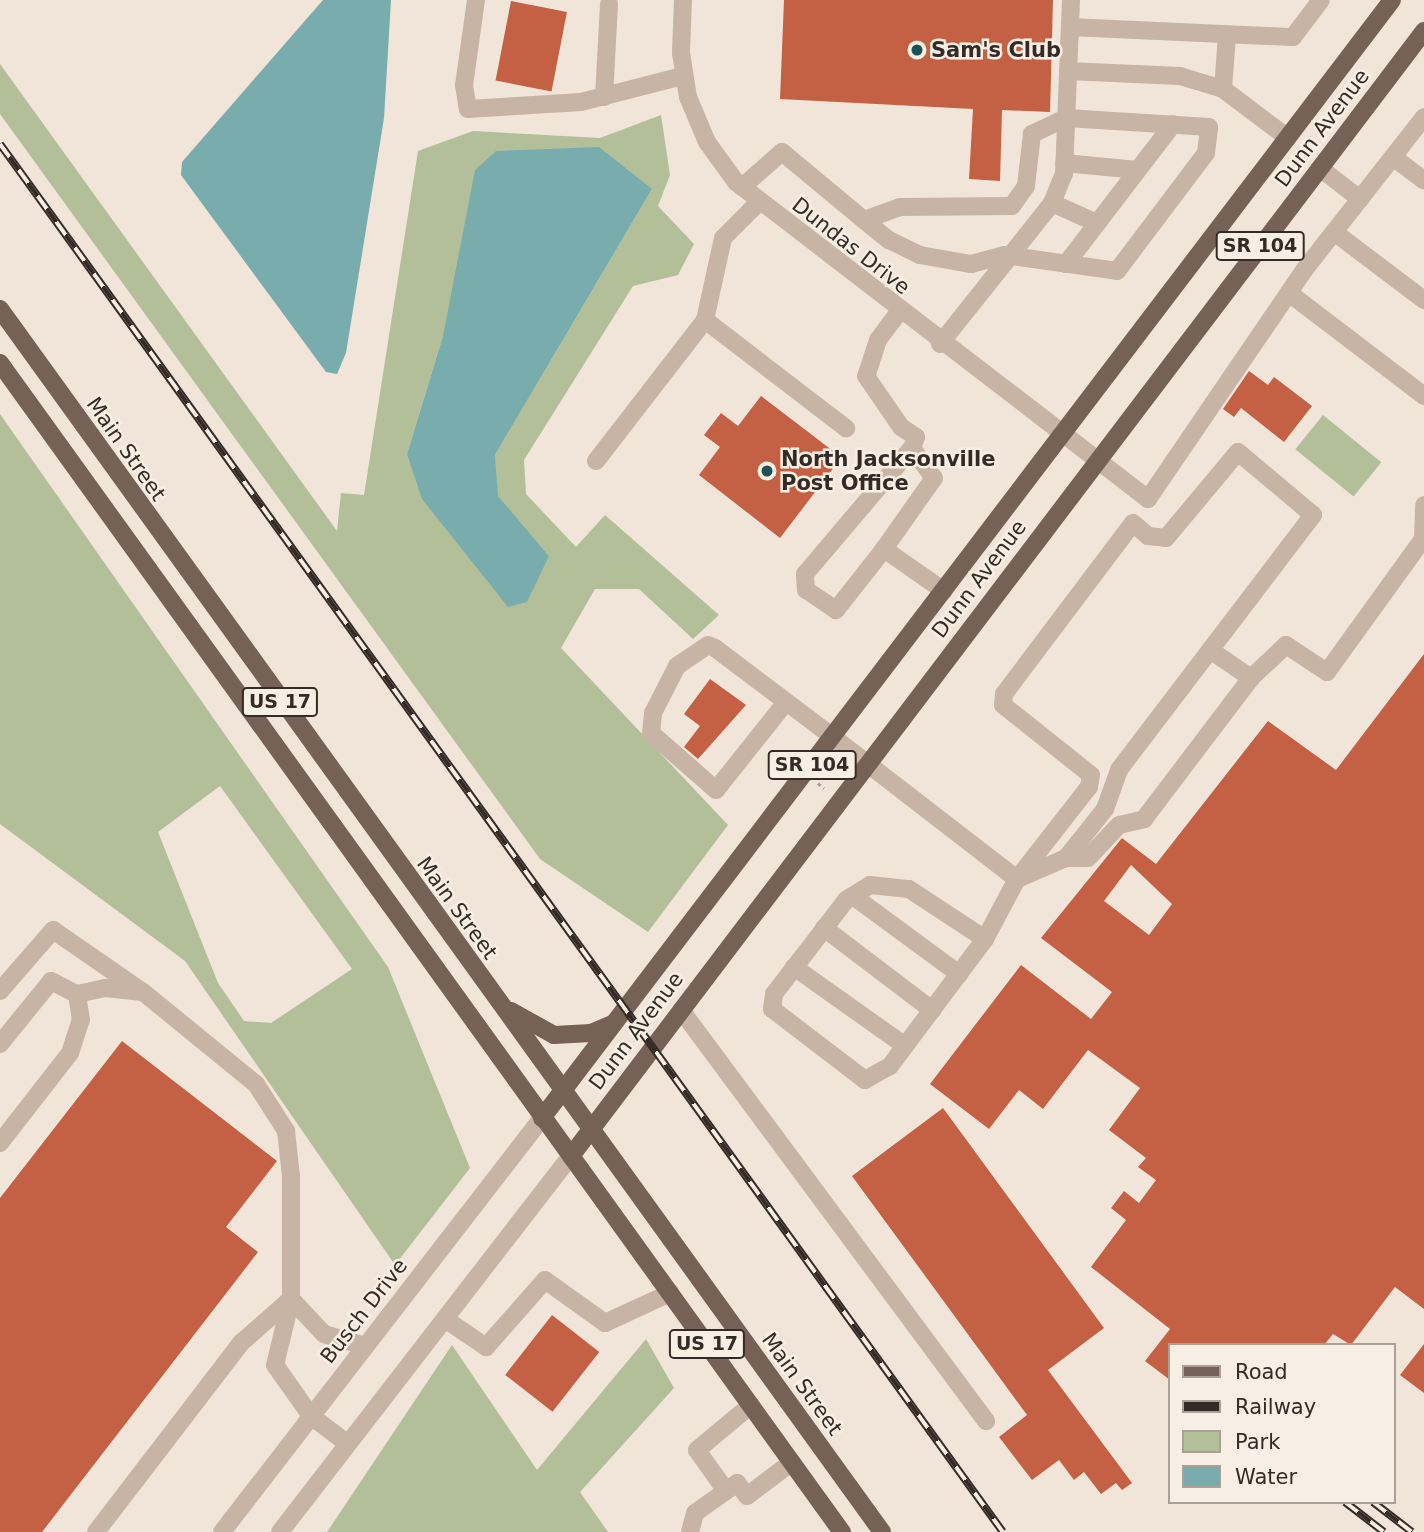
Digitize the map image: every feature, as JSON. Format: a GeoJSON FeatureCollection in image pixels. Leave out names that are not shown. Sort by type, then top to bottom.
{"type":"FeatureCollection","features":[{"type":"Feature","properties":{"kind":"main road","name":"Dunn Avenue"},"geometry":{"type":"LineString","coordinates":[[542,1118],[1392,0]]}},
{"type":"Feature","properties":{"kind":"main road","name":"Dunn Avenue"},"geometry":{"type":"LineString","coordinates":[[571,1156],[1424,31]]}},
{"type":"Feature","properties":{"kind":"main road","name":"Main Street"},"geometry":{"type":"LineString","coordinates":[[0,309],[875,1529]]}},
{"type":"Feature","properties":{"kind":"main road","name":"US 17"},"geometry":{"type":"LineString","coordinates":[[0,363],[842,1532]]}},
{"type":"Feature","properties":{"kind":"main road"},"geometry":{"type":"LineString","coordinates":[[495,1000],[554,1035],[591,1033],[617,1022]]}},
{"type":"Feature","properties":{"kind":"street"},"geometry":{"type":"LineString","coordinates":[[476,0],[464,85],[468,109],[604,97],[683,76]]}},
{"type":"Feature","properties":{"kind":"street","name":"Dundas Drive"},"geometry":{"type":"LineString","coordinates":[[683,0],[683,76],[696,122],[742,187],[940,344],[1148,499],[1289,293]]}},
{"type":"Feature","properties":{"kind":"street"},"geometry":{"type":"LineString","coordinates":[[940,344],[1005,255],[1052,203],[1065,163],[1071,0]]}},
{"type":"Feature","properties":{"kind":"street"},"geometry":{"type":"LineString","coordinates":[[1070,27],[1293,37],[1321,0]]}},
{"type":"Feature","properties":{"kind":"street"},"geometry":{"type":"LineString","coordinates":[[604,97],[609,4]]}},
{"type":"Feature","properties":{"kind":"street"},"geometry":{"type":"LineString","coordinates":[[1223,89],[1227,34]]}},
{"type":"Feature","properties":{"kind":"street"},"geometry":{"type":"LineString","coordinates":[[1068,71],[1180,76],[1223,89],[1288,138]]}},
{"type":"Feature","properties":{"kind":"street"},"geometry":{"type":"LineString","coordinates":[[742,187],[782,152],[864,220],[920,255],[971,264],[1005,255],[1117,271],[1206,153],[1209,127],[1066,118],[1032,134],[1026,186],[1012,206],[900,206],[864,220]]}},
{"type":"Feature","properties":{"kind":"street"},"geometry":{"type":"LineString","coordinates":[[1423,119],[1289,293],[1424,396]]}},
{"type":"Feature","properties":{"kind":"street"},"geometry":{"type":"LineString","coordinates":[[1066,264],[1173,124]]}},
{"type":"Feature","properties":{"kind":"street"},"geometry":{"type":"LineString","coordinates":[[1393,157],[1424,180]]}},
{"type":"Feature","properties":{"kind":"street"},"geometry":{"type":"LineString","coordinates":[[1065,163],[1138,170]]}},
{"type":"Feature","properties":{"kind":"street"},"geometry":{"type":"LineString","coordinates":[[1320,168],[1360,199]]}},
{"type":"Feature","properties":{"kind":"street"},"geometry":{"type":"LineString","coordinates":[[596,461],[705,320],[723,238],[759,202]]}},
{"type":"Feature","properties":{"kind":"street"},"geometry":{"type":"LineString","coordinates":[[1052,203],[1097,223]]}},
{"type":"Feature","properties":{"kind":"street"},"geometry":{"type":"LineString","coordinates":[[1334,232],[1424,300]]}},
{"type":"Feature","properties":{"kind":"street"},"geometry":{"type":"LineString","coordinates":[[899,312],[878,340],[866,376],[901,427],[916,437],[912,449],[805,574],[806,590],[836,610],[884,549],[934,478],[912,449]]}},
{"type":"Feature","properties":{"kind":"street"},"geometry":{"type":"LineString","coordinates":[[705,320],[846,428]]}},
{"type":"Feature","properties":{"kind":"street"},"geometry":{"type":"LineString","coordinates":[[985,939],[909,889],[870,885],[853,896],[824,928],[774,994],[772,1009],[865,1080],[890,1066],[985,939],[1017,879],[1089,787],[1091,775],[1003,705],[1004,694],[1133,523],[1149,536],[1166,538],[1238,452],[1313,515],[1119,770],[1109,796],[1066,858]]}},
{"type":"Feature","properties":{"kind":"street"},"geometry":{"type":"LineString","coordinates":[[1017,879],[1066,858],[1088,858],[1119,825],[1144,819],[1251,678],[1286,645],[1327,672],[1423,539],[1424,505]]}},
{"type":"Feature","properties":{"kind":"street"},"geometry":{"type":"LineString","coordinates":[[884,549],[944,591]]}},
{"type":"Feature","properties":{"kind":"street"},"geometry":{"type":"LineString","coordinates":[[786,702],[716,790],[651,733],[665,683],[708,645],[786,702],[833,737],[1017,879]]}},
{"type":"Feature","properties":{"kind":"street"},"geometry":{"type":"LineString","coordinates":[[1210,650],[1251,678]]}},
{"type":"Feature","properties":{"kind":"street"},"geometry":{"type":"LineString","coordinates":[[1089,787],[1109,796]]}},
{"type":"Feature","properties":{"kind":"street"},"geometry":{"type":"LineString","coordinates":[[853,896],[959,974]]}},
{"type":"Feature","properties":{"kind":"street"},"geometry":{"type":"LineString","coordinates":[[824,928],[932,1010]]}},
{"type":"Feature","properties":{"kind":"street"},"geometry":{"type":"LineString","coordinates":[[0,991],[43,935],[61,930],[143,992],[256,1084],[286,1131],[291,1299],[275,1365],[311,1416],[348,1444]]}},
{"type":"Feature","properties":{"kind":"street"},"geometry":{"type":"LineString","coordinates":[[794,967],[905,1046]]}},
{"type":"Feature","properties":{"kind":"street"},"geometry":{"type":"LineString","coordinates":[[0,1044],[51,981],[77,993],[105,988],[143,992]]}},
{"type":"Feature","properties":{"kind":"street"},"geometry":{"type":"LineString","coordinates":[[0,1143],[69,1053],[81,1020],[77,993]]}},
{"type":"Feature","properties":{"kind":"street"},"geometry":{"type":"LineString","coordinates":[[681,1010],[986,1421]]}},
{"type":"Feature","properties":{"kind":"street","name":"Busch Drive"},"geometry":{"type":"LineString","coordinates":[[222,1532],[542,1118]]}},
{"type":"Feature","properties":{"kind":"street"},"geometry":{"type":"LineString","coordinates":[[280,1532],[571,1156]]}},
{"type":"Feature","properties":{"kind":"street"},"geometry":{"type":"LineString","coordinates":[[445,1319],[486,1348],[545,1280],[605,1322],[670,1293]]}},
{"type":"Feature","properties":{"kind":"street"},"geometry":{"type":"LineString","coordinates":[[291,1299],[324,1334],[365,1346]]}},
{"type":"Feature","properties":{"kind":"street"},"geometry":{"type":"LineString","coordinates":[[96,1532],[242,1342],[291,1299]]}},
{"type":"Feature","properties":{"kind":"street"},"geometry":{"type":"LineString","coordinates":[[726,1491],[696,1451],[751,1405]]}},
{"type":"Feature","properties":{"kind":"street"},"geometry":{"type":"LineString","coordinates":[[690,1532],[695,1513],[737,1483],[747,1496],[792,1462]]}},
{"type":"Feature","properties":{"kind":"path"},"geometry":{"type":"LineString","coordinates":[[815,781],[824,788]]}},
{"type":"Feature","properties":{"kind":"path"},"geometry":{"type":"LineString","coordinates":[[593,1084],[599,1089]]}},
{"type":"Feature","properties":{"kind":"green space"},"geometry":{"type":"Polygon","coordinates":[[[0,64],[337,531],[341,493],[364,495],[418,151],[473,131],[600,138],[661,115],[670,175],[658,206],[694,244],[678,275],[633,286],[524,460],[526,494],[576,547],[605,515],[719,615],[693,639],[639,589],[595,589],[561,648],[728,825],[648,932],[540,859],[0,114],[0,64]],[[652,189],[443,336],[407,454],[549,556],[497,496],[495,455],[652,189]]]}},
{"type":"Feature","properties":{"kind":"green space"},"geometry":{"type":"Polygon","coordinates":[[[0,414],[388,967],[470,1168],[395,1265],[185,961],[0,824],[0,414]],[[220,786],[158,832],[218,983],[244,1021],[271,1023],[352,969],[220,786]]]}},
{"type":"Feature","properties":{"kind":"green space"},"geometry":{"type":"Polygon","coordinates":[[[1323,415],[1381,462],[1354,496],[1295,449],[1323,415]]]}},
{"type":"Feature","properties":{"kind":"green space"},"geometry":{"type":"Polygon","coordinates":[[[646,1339],[674,1388],[580,1492],[608,1532],[327,1532],[452,1345],[537,1470],[646,1339]]]}},
{"type":"Feature","properties":{"kind":"water"},"geometry":{"type":"Polygon","coordinates":[[[323,0],[391,0],[384,118],[346,353],[337,374],[326,372],[181,175],[182,162],[323,0]]]}},
{"type":"Feature","properties":{"kind":"water"},"geometry":{"type":"Polygon","coordinates":[[[599,147],[652,189],[495,455],[498,496],[549,556],[527,602],[508,607],[422,499],[407,454],[443,336],[475,170],[496,151],[599,147]]]}},
{"type":"Feature","properties":{"kind":"building","name":"Sam's Club"},"geometry":{"type":"Polygon","coordinates":[[[784,0],[1053,0],[1050,112],[1002,110],[1000,181],[969,179],[973,109],[780,99],[784,0]]]}},
{"type":"Feature","properties":{"kind":"building"},"geometry":{"type":"Polygon","coordinates":[[[511,1],[567,12],[551,91],[496,81],[511,1]]]}},
{"type":"Feature","properties":{"kind":"building"},"geometry":{"type":"Polygon","coordinates":[[[1249,371],[1268,385],[1274,377],[1312,406],[1284,442],[1241,408],[1234,417],[1223,409],[1249,371]]]}},
{"type":"Feature","properties":{"kind":"building","name":"North Jacksonville Post Office"},"geometry":{"type":"Polygon","coordinates":[[[761,396],[833,451],[827,459],[835,466],[780,538],[699,475],[720,447],[704,435],[721,413],[738,426],[761,396]]]}},
{"type":"Feature","properties":{"kind":"building"},"geometry":{"type":"Polygon","coordinates":[[[1424,654],[1424,1309],[1395,1287],[1353,1343],[1333,1334],[1326,1343],[1168,1343],[1168,1378],[1145,1361],[1170,1329],[1091,1267],[1126,1220],[1111,1208],[1124,1191],[1139,1203],[1156,1180],[1138,1167],[1146,1158],[1109,1130],[1140,1088],[1088,1050],[1043,1109],[1019,1090],[989,1129],[930,1084],[1021,965],[1091,1019],[1112,992],[1041,938],[1122,838],[1156,864],[1268,721],[1336,770],[1424,654]],[[1131,865],[1104,901],[1149,935],[1172,904],[1131,865]]]}},
{"type":"Feature","properties":{"kind":"building"},"geometry":{"type":"Polygon","coordinates":[[[710,679],[746,705],[698,759],[684,747],[700,726],[684,714],[710,679]]]}},
{"type":"Feature","properties":{"kind":"building"},"geometry":{"type":"Polygon","coordinates":[[[122,1041],[277,1161],[226,1227],[258,1252],[42,1532],[0,1532],[0,1198],[122,1041]]]}},
{"type":"Feature","properties":{"kind":"building"},"geometry":{"type":"Polygon","coordinates":[[[943,1108],[1104,1328],[1048,1370],[1132,1483],[1122,1490],[1116,1483],[1101,1494],[1084,1472],[1074,1480],[1059,1460],[1032,1480],[999,1437],[1027,1415],[852,1176],[943,1108]]]}},
{"type":"Feature","properties":{"kind":"building"},"geometry":{"type":"Polygon","coordinates":[[[552,1315],[599,1352],[552,1412],[505,1375],[552,1315]]]}},
{"type":"Feature","properties":{"kind":"building"},"geometry":{"type":"Polygon","coordinates":[[[1424,1344],[1424,1393],[1400,1375],[1424,1344]]]}},
{"type":"Feature","properties":{"kind":"railway"},"geometry":{"type":"LineString","coordinates":[[0,144],[1003,1532]]}},
{"type":"Feature","properties":{"kind":"railway"},"geometry":{"type":"LineString","coordinates":[[1348,1504],[1384,1532]]}},
{"type":"Feature","properties":{"kind":"railway"},"geometry":{"type":"LineString","coordinates":[[1376,1504],[1412,1532]]}},
{"type":"Feature","properties":{"kind":"place","name":"Sam's Club"},"geometry":{"type":"Point","coordinates":[917,50]}},
{"type":"Feature","properties":{"kind":"place","name":"North Jacksonville Post Office"},"geometry":{"type":"Point","coordinates":[767,471]}}]}
